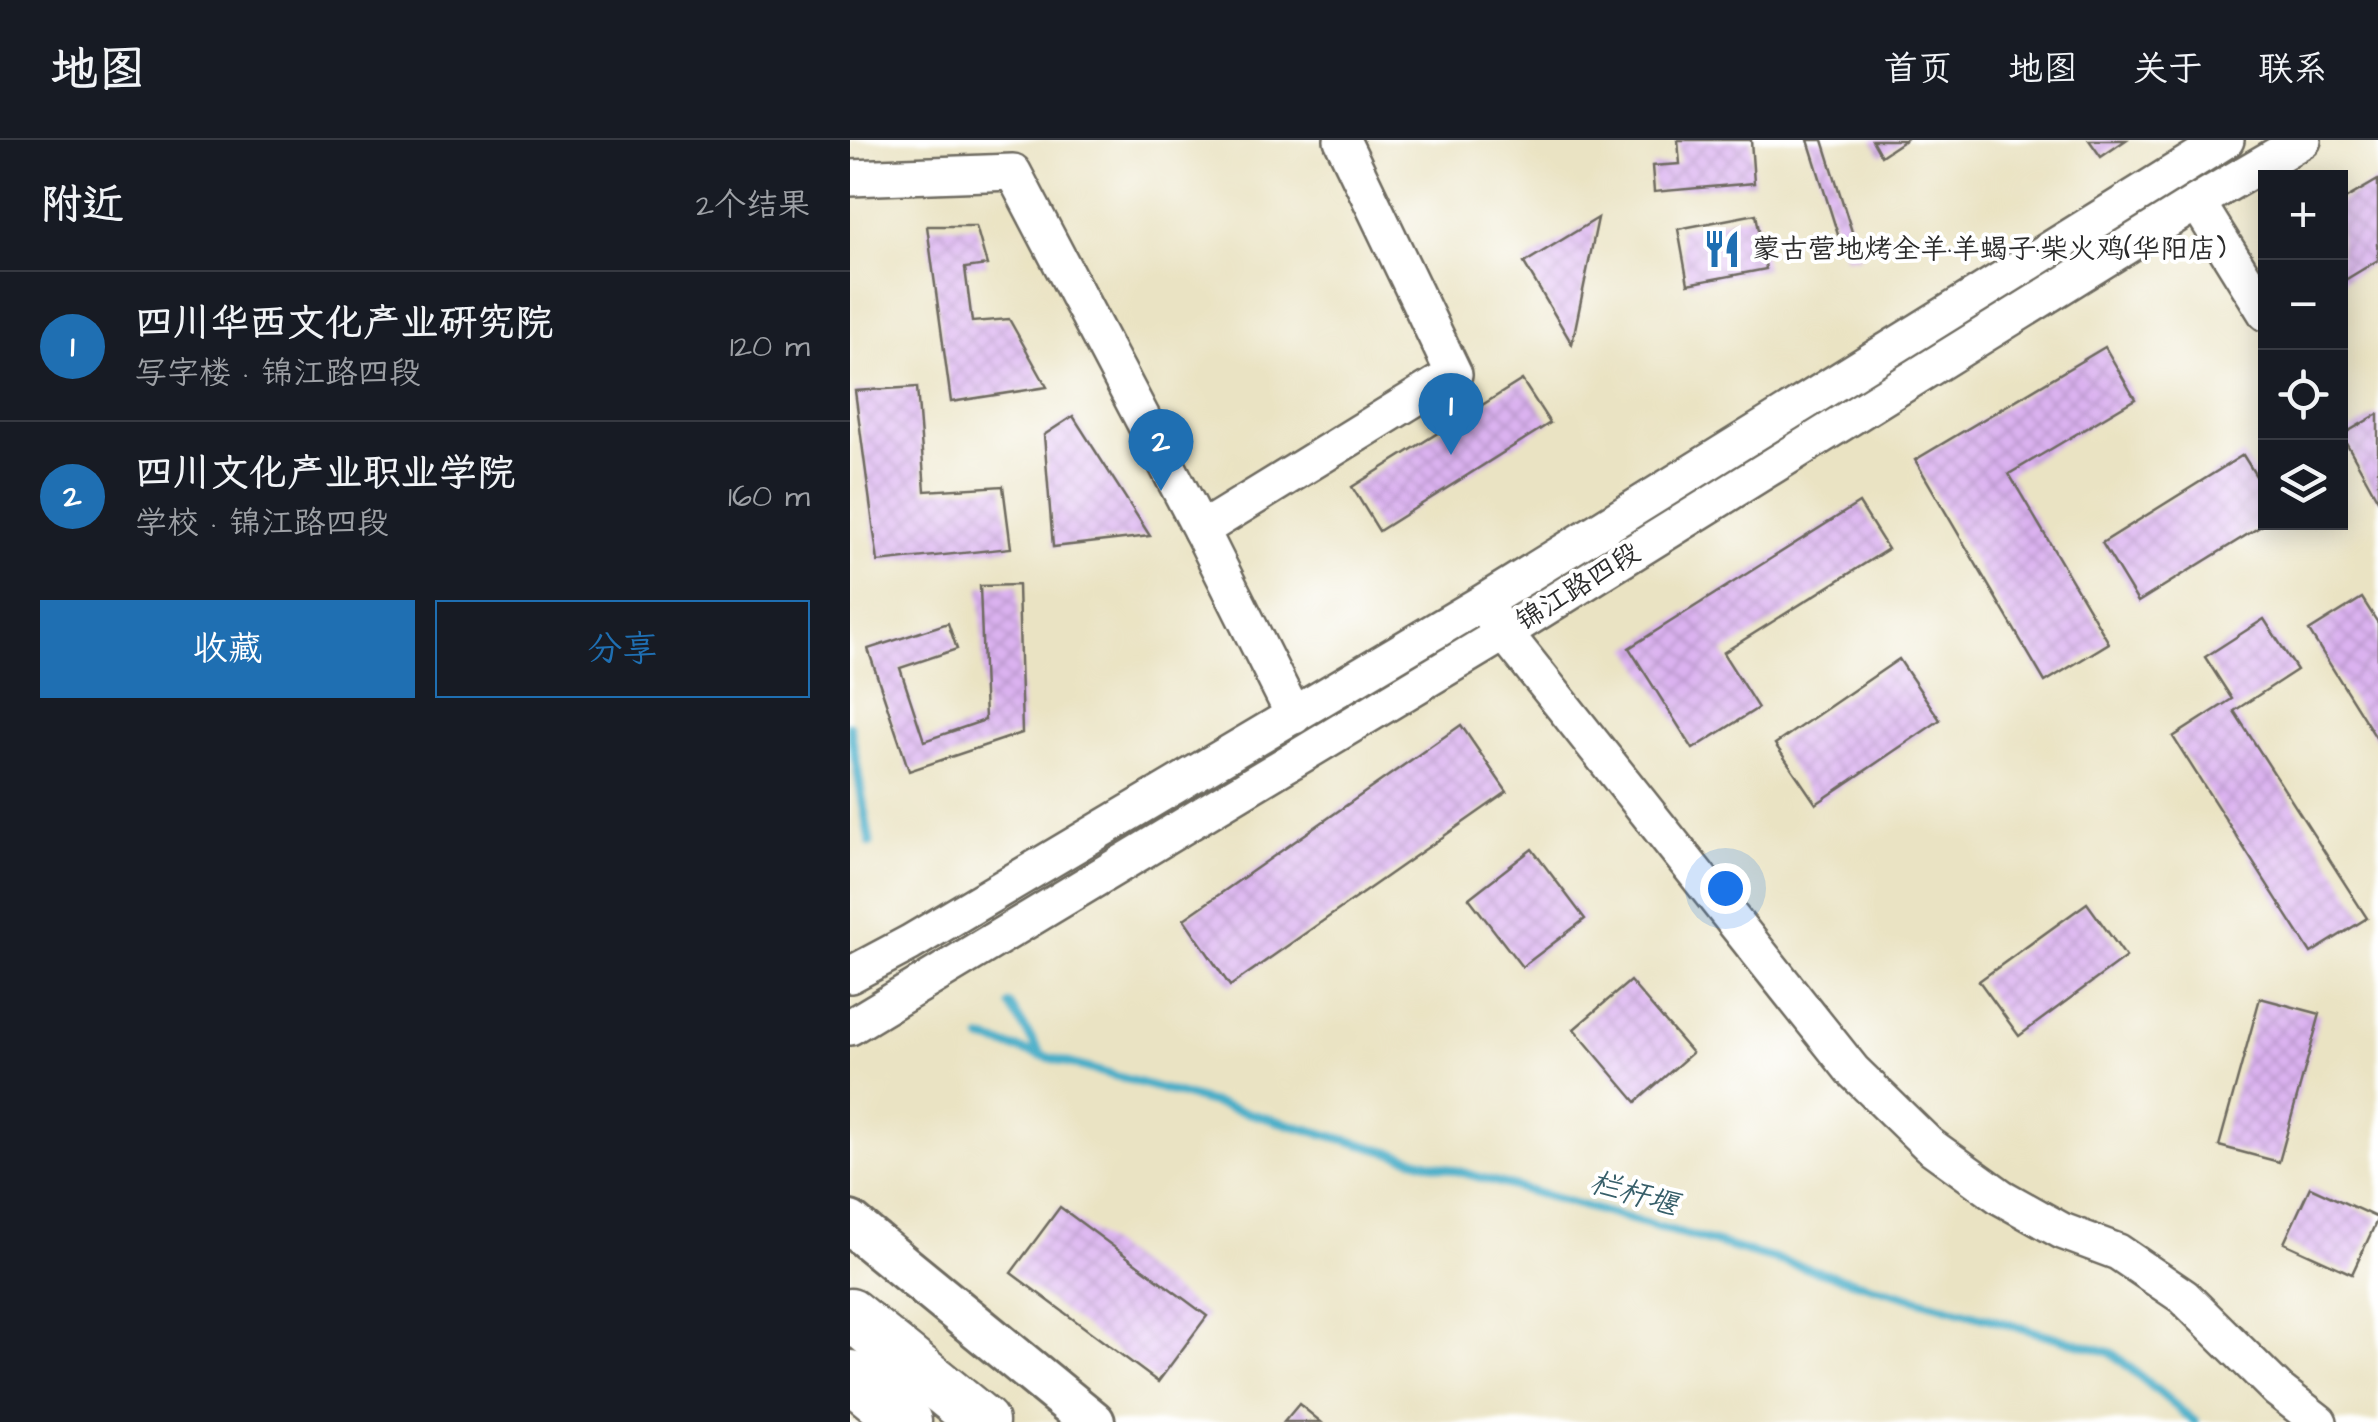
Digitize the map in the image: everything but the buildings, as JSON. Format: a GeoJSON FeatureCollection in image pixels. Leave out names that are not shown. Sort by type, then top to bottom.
{"type":"FeatureCollection","features":[{"type":"Feature","properties":{"kind":"highway"},"geometry":{"type":"LineString","coordinates":[[850,1314],[983,1422]]}},
{"type":"Feature","properties":{"kind":"highway"},"geometry":{"type":"LineString","coordinates":[[850,1376],[906,1422]]}},
{"type":"Feature","properties":{"kind":"main road"},"geometry":{"type":"LineString","coordinates":[[850,1223],[1093,1422]]}},
{"type":"Feature","properties":{"kind":"street"},"geometry":{"type":"LineString","coordinates":[[1201,530],[1454,374],[1342,140]]}},
{"type":"Feature","properties":{"kind":"street","name":"锦江路四段"},"geometry":{"type":"LineString","coordinates":[[850,975],[1482,603],[2226,140]]}},
{"type":"Feature","properties":{"kind":"street","name":"锦江路四段"},"geometry":{"type":"LineString","coordinates":[[850,1027],[1504,633],[2196,202],[2303,140]]}},
{"type":"Feature","properties":{"kind":"street"},"geometry":{"type":"LineString","coordinates":[[850,178],[1013,172],[1294,716]]}},
{"type":"Feature","properties":{"kind":"street"},"geometry":{"type":"LineString","coordinates":[[2196,202],[2258,300]]}},
{"type":"Feature","properties":{"kind":"street"},"geometry":{"type":"LineString","coordinates":[[1482,603],[1852,1070],[1929,1145],[2001,1196],[2062,1231],[2118,1252],[2184,1297],[2278,1390],[2319,1422]]}},
{"type":"Feature","properties":{"kind":"waterway","name":"栏杆堰"},"geometry":{"type":"LineString","coordinates":[[850,726],[870,843]]}},
{"type":"Feature","properties":{"kind":"waterway","name":"栏杆堰"},"geometry":{"type":"LineString","coordinates":[[1010,1005],[1040,1053]]}},
{"type":"Feature","properties":{"kind":"waterway","name":"栏杆堰"},"geometry":{"type":"LineString","coordinates":[[982,1039],[2112,1353],[2195,1422]]}},
{"type":"Feature","properties":{"kind":"place","name":"蒙古营地烤全羊·羊蝎子·柴火鸡(华阳店)"},"geometry":{"type":"Point","coordinates":[1722,249]}},
{"type":"Feature","properties":{"kind":"place","name":"四川华西文化产业研究院"},"geometry":{"type":"Point","coordinates":[1451,455]}},
{"type":"Feature","properties":{"kind":"place","name":"四川文化产业职业学院"},"geometry":{"type":"Point","coordinates":[1161,491]}}]}
